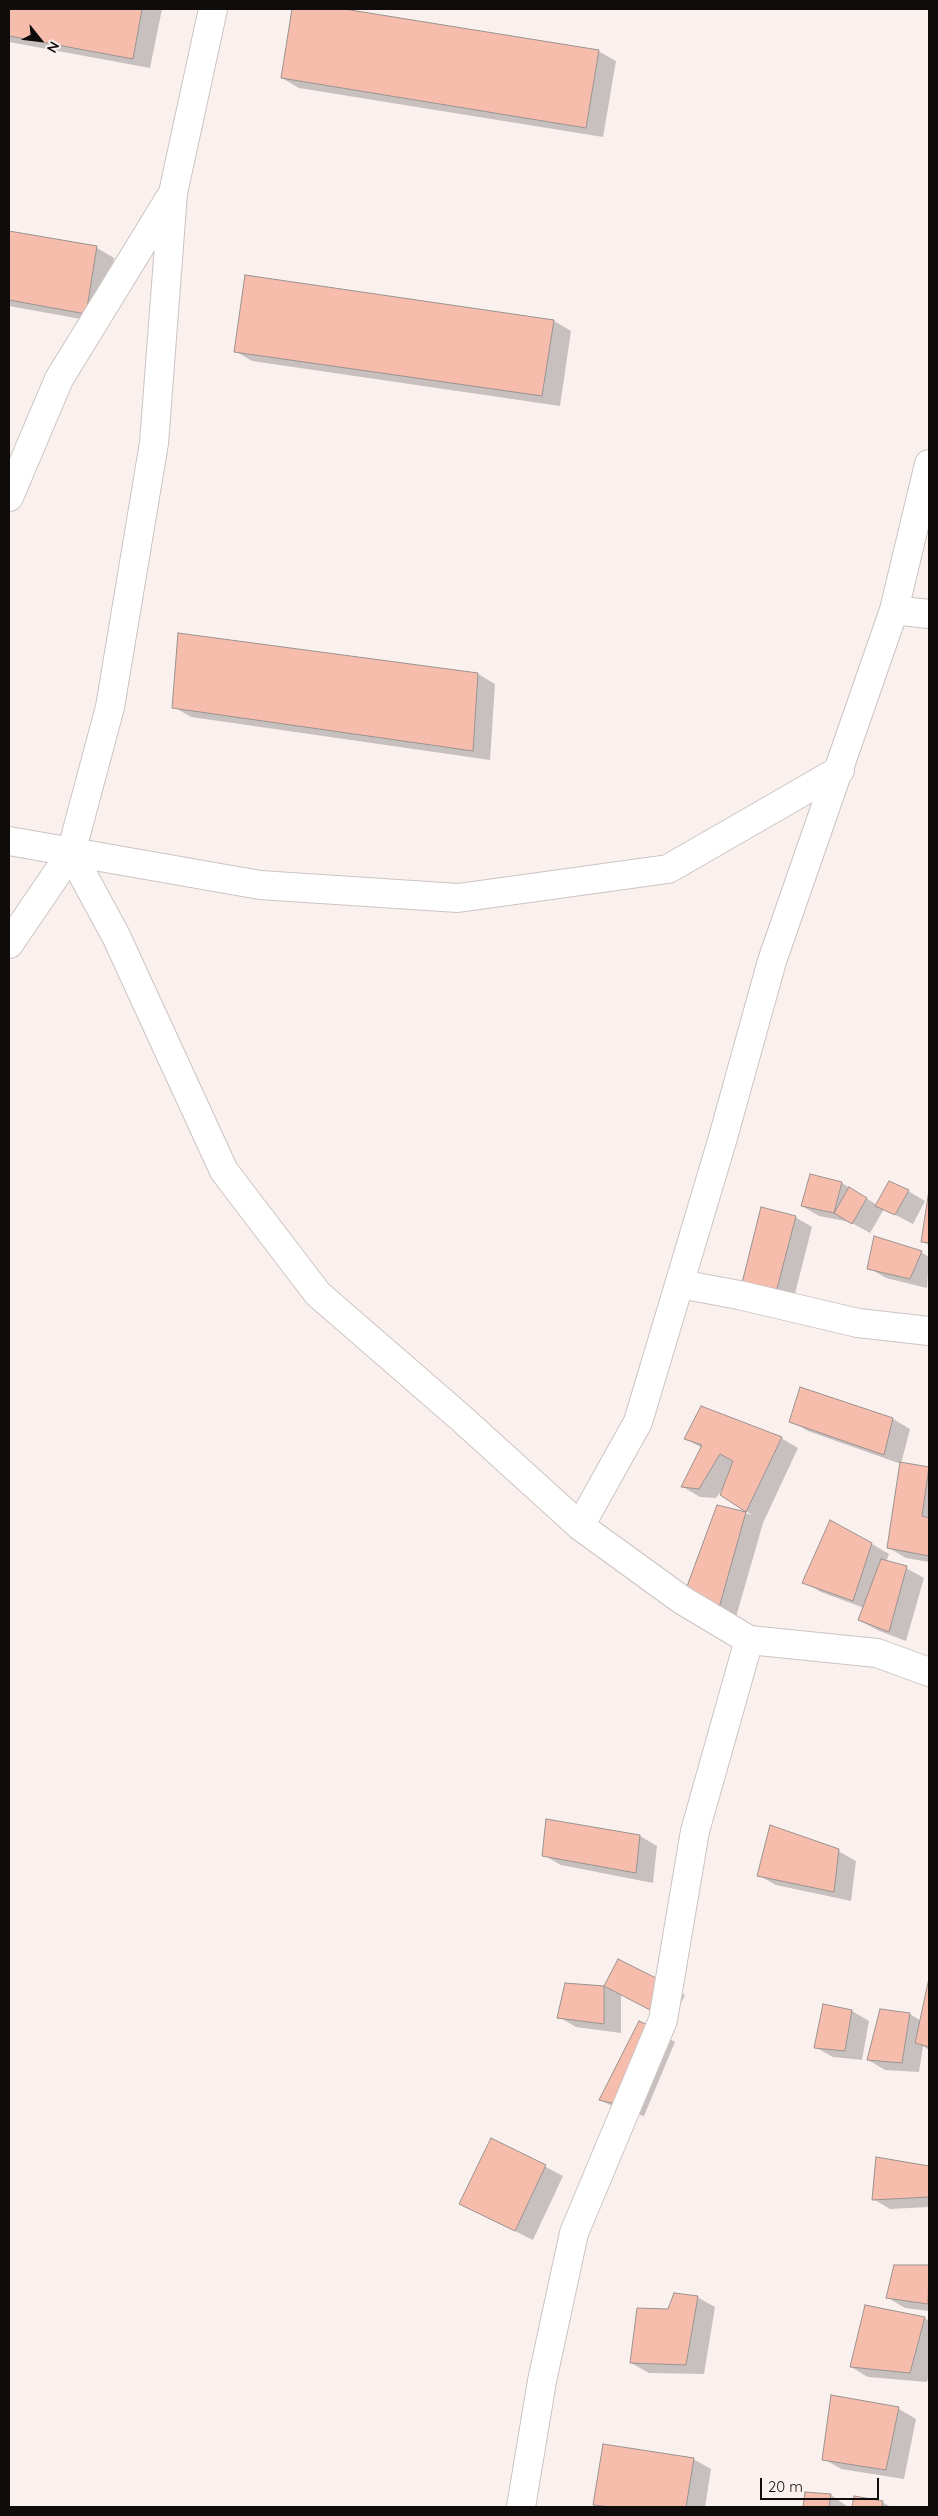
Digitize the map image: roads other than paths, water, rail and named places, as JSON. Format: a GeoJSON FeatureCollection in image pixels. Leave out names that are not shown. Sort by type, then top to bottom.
{"type":"FeatureCollection","features":[{"type":"Feature","properties":{"kind":"street"},"geometry":{"type":"LineString","coordinates":[[9,944],[71,853],[110,707],[154,443],[173,193],[213,9]]}},
{"type":"Feature","properties":{"kind":"street"},"geometry":{"type":"LineString","coordinates":[[9,497],[59,379],[173,193]]}},
{"type":"Feature","properties":{"kind":"street"},"geometry":{"type":"LineString","coordinates":[[580,1526],[638,1422],[680,1284],[772,961],[840,770],[894,610],[929,464]]}},
{"type":"Feature","properties":{"kind":"street"},"geometry":{"type":"LineString","coordinates":[[894,610],[929,614]]}},
{"type":"Feature","properties":{"kind":"street"},"geometry":{"type":"LineString","coordinates":[[9,841],[260,885],[458,898],[668,868],[840,770]]}},
{"type":"Feature","properties":{"kind":"street"},"geometry":{"type":"LineString","coordinates":[[71,853],[116,936],[224,1171],[318,1294],[461,1418],[580,1526],[682,1600],[749,1640],[877,1653],[929,1672]]}},
{"type":"Feature","properties":{"kind":"street"},"geometry":{"type":"LineString","coordinates":[[680,1284],[739,1295],[858,1323],[929,1331]]}},
{"type":"Feature","properties":{"kind":"street"},"geometry":{"type":"LineString","coordinates":[[520,2507],[542,2381],[574,2233],[663,2020],[695,1831],[749,1640]]}}]}
